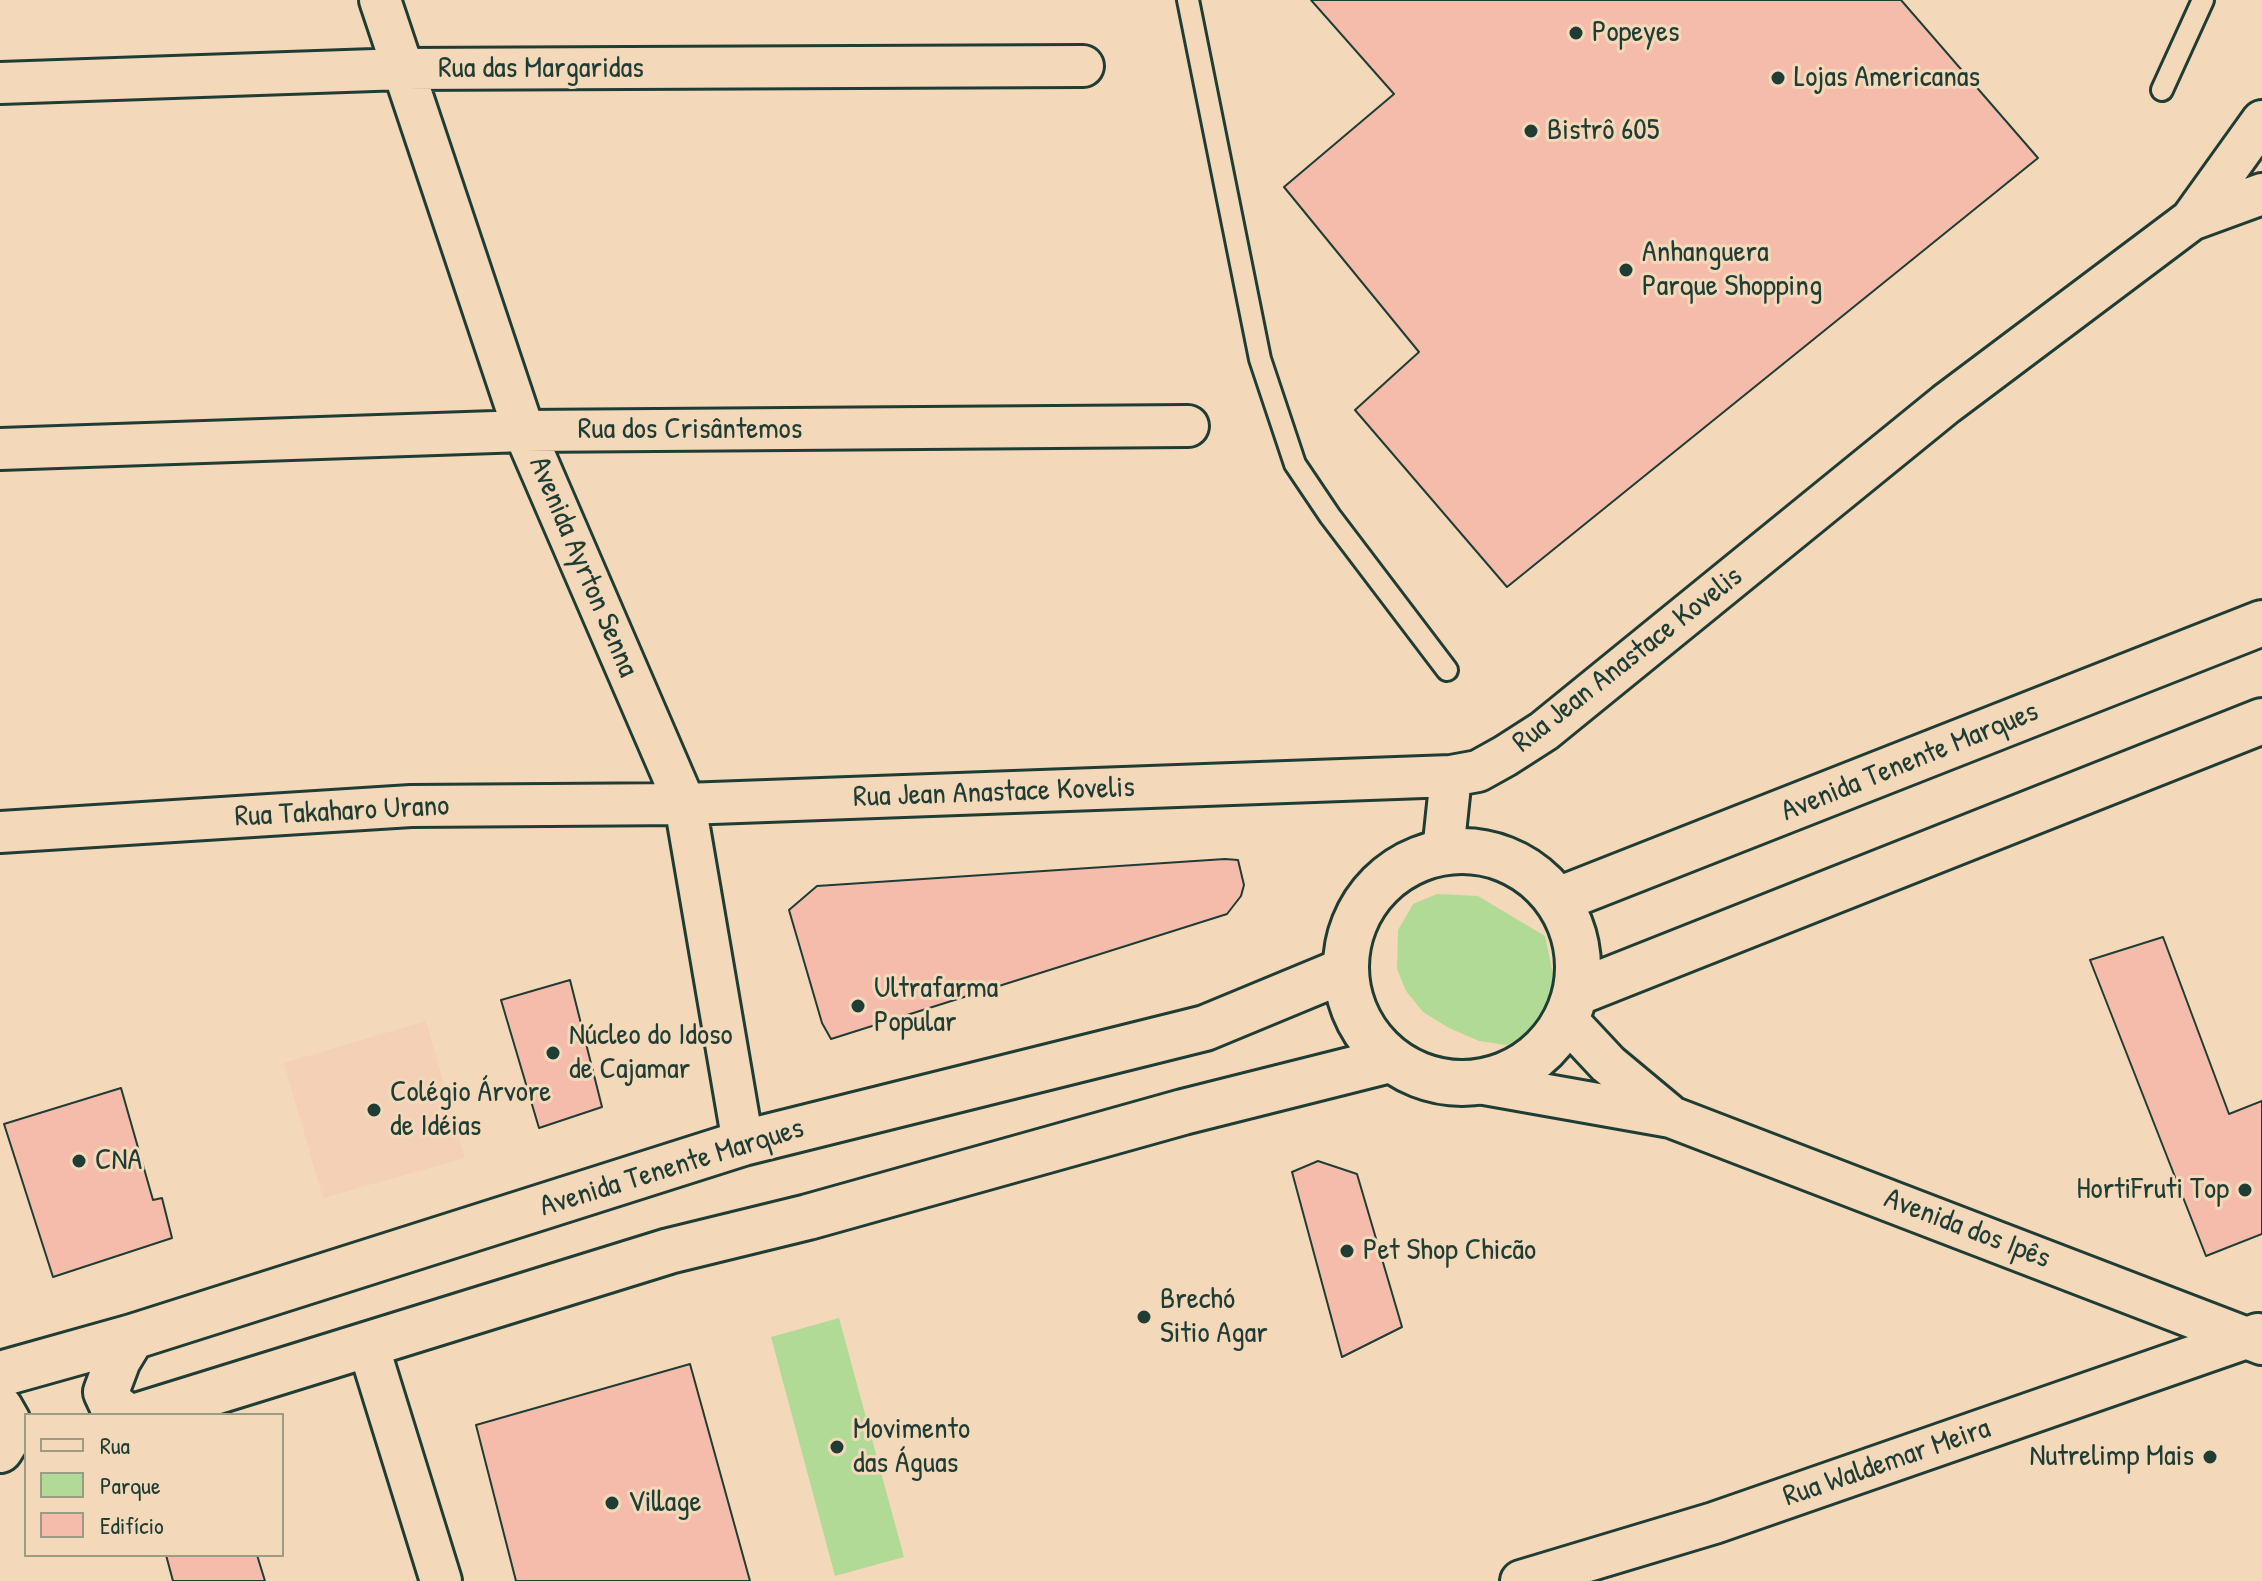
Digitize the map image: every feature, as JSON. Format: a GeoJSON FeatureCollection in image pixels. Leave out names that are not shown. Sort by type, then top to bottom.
{"type":"FeatureCollection","features":[{"type":"Feature","properties":{"kind":"main road","name":"Avenida Tenente Marques"},"geometry":{"type":"LineString","coordinates":[[1558,900],[2262,623]]}},
{"type":"Feature","properties":{"kind":"main road"},"geometry":{"type":"LineString","coordinates":[[1571,1006],[2262,721]]}},
{"type":"Feature","properties":{"kind":"main road"},"geometry":{"type":"LineString","coordinates":[[1476,851],[1507,859],[1536,876],[1558,900],[1573,929],[1579,960],[1571,1006],[1550,1042],[1530,1061],[1506,1075],[1479,1083],[1456,1084],[1410,1072],[1390,1060],[1366,1035],[1350,1004],[1345,970],[1349,937],[1362,907],[1383,881],[1411,862],[1443,852],[1476,851]]}},
{"type":"Feature","properties":{"kind":"main road","name":"Avenida Tenente Marques"},"geometry":{"type":"LineString","coordinates":[[0,1374],[132,1337],[743,1143],[1205,1028],[1345,970]]}},
{"type":"Feature","properties":{"kind":"main road"},"geometry":{"type":"LineString","coordinates":[[147,1413],[669,1251],[808,1217],[1183,1112],[1390,1060]]}},
{"type":"Feature","properties":{"kind":"main road"},"geometry":{"type":"LineString","coordinates":[[122,1413],[112,1405],[106,1392],[118,1360],[132,1337]]}},
{"type":"Feature","properties":{"kind":"main road"},"geometry":{"type":"LineString","coordinates":[[0,1408],[8,1422],[7,1439],[0,1450]]}},
{"type":"Feature","properties":{"kind":"main road"},"geometry":{"type":"LineString","coordinates":[[0,1458],[24,1451]]}},
{"type":"Feature","properties":{"kind":"street","name":"Avenida Ayrton Senna"},"geometry":{"type":"LineString","coordinates":[[380,0],[524,431],[685,804],[743,1143]]}},
{"type":"Feature","properties":{"kind":"street","name":"Rua das Margaridas"},"geometry":{"type":"LineString","coordinates":[[0,83],[403,69],[1083,66]]}},
{"type":"Feature","properties":{"kind":"street","name":"Rua Jean Anastace Kovelis"},"geometry":{"type":"LineString","coordinates":[[685,804],[1451,776],[1478,771],[1544,731],[1946,404],[2191,220],[2262,121]]}},
{"type":"Feature","properties":{"kind":"street"},"geometry":{"type":"LineString","coordinates":[[2191,220],[2262,194]]}},
{"type":"Feature","properties":{"kind":"street","name":"Rua dos Crisântemos"},"geometry":{"type":"LineString","coordinates":[[0,449],[524,431],[1188,426]]}},
{"type":"Feature","properties":{"kind":"street"},"geometry":{"type":"LineString","coordinates":[[1443,852],[1451,776]]}},
{"type":"Feature","properties":{"kind":"street","name":"Rua Takaharo Urano"},"geometry":{"type":"LineString","coordinates":[[0,832],[411,806],[685,804]]}},
{"type":"Feature","properties":{"kind":"street","name":"Avenida dos Ipês"},"geometry":{"type":"LineString","coordinates":[[1571,1006],[1608,1064],[1671,1117]]}},
{"type":"Feature","properties":{"kind":"street","name":"Avenida dos Ipês"},"geometry":{"type":"LineString","coordinates":[[1479,1083],[1671,1117],[2258,1338]]}},
{"type":"Feature","properties":{"kind":"street","name":"Rua Waldemar Meira"},"geometry":{"type":"LineString","coordinates":[[1521,1581],[1714,1523],[2258,1338]]}},
{"type":"Feature","properties":{"kind":"street"},"geometry":{"type":"LineString","coordinates":[[368,1345],[441,1581]]}},
{"type":"Feature","properties":{"kind":"lane"},"geometry":{"type":"LineString","coordinates":[[1188,0],[1260,359],[1295,464],[1330,516],[1447,670]]}},
{"type":"Feature","properties":{"kind":"lane"},"geometry":{"type":"LineString","coordinates":[[2162,90],[2203,0]]}},
{"type":"Feature","properties":{"kind":"shaded area","name":"Colégio Árvore de Idéias"},"geometry":{"type":"Polygon","coordinates":[[[426,1021],[465,1158],[323,1198],[284,1063],[426,1021]]]}},
{"type":"Feature","properties":{"kind":"green space"},"geometry":{"type":"Polygon","coordinates":[[[1437,894],[1478,896],[1545,936],[1555,983],[1544,1019],[1531,1036],[1506,1045],[1479,1041],[1423,1012],[1406,991],[1397,969],[1398,930],[1413,904],[1437,894]]]}},
{"type":"Feature","properties":{"kind":"green space","name":"Movimento das Águas"},"geometry":{"type":"Polygon","coordinates":[[[839,1318],[904,1557],[835,1576],[771,1337],[839,1318]]]}},
{"type":"Feature","properties":{"kind":"building","name":"Anhanguera Parque Shopping"},"geometry":{"type":"Polygon","coordinates":[[[1311,0],[1901,0],[2038,158],[1507,587],[1355,410],[1419,352],[1284,187],[1394,94],[1311,0]]]}},
{"type":"Feature","properties":{"kind":"building"},"geometry":{"type":"Polygon","coordinates":[[[1238,860],[1244,885],[1241,896],[1227,914],[831,1039],[822,1023],[789,910],[817,886],[1238,860]]]}},
{"type":"Feature","properties":{"kind":"building"},"geometry":{"type":"Polygon","coordinates":[[[2163,937],[2229,1114],[2262,1101],[2262,1234],[2206,1256],[2090,960],[2163,937]]]}},
{"type":"Feature","properties":{"kind":"building","name":"Núcleo do Idoso de Cajamar"},"geometry":{"type":"Polygon","coordinates":[[[570,980],[602,1107],[539,1128],[501,1000],[570,980]]]}},
{"type":"Feature","properties":{"kind":"building","name":"CNA"},"geometry":{"type":"Polygon","coordinates":[[[121,1088],[153,1200],[162,1198],[172,1238],[53,1277],[4,1124],[121,1088]]]}},
{"type":"Feature","properties":{"kind":"building","name":"Pet Shop Chicão"},"geometry":{"type":"Polygon","coordinates":[[[1318,1161],[1357,1174],[1402,1327],[1342,1357],[1292,1172],[1318,1161]]]}},
{"type":"Feature","properties":{"kind":"building","name":"Village"},"geometry":{"type":"Polygon","coordinates":[[[690,1364],[750,1581],[516,1581],[476,1425],[690,1364]]]}},
{"type":"Feature","properties":{"kind":"building"},"geometry":{"type":"Polygon","coordinates":[[[167,1557],[258,1557],[265,1581],[173,1581],[167,1557]]]}},
{"type":"Feature","properties":{"kind":"place","name":"Popeyes"},"geometry":{"type":"Point","coordinates":[1576,33]}},
{"type":"Feature","properties":{"kind":"place","name":"Lojas Americanas"},"geometry":{"type":"Point","coordinates":[1778,78]}},
{"type":"Feature","properties":{"kind":"place","name":"Bistrô 605"},"geometry":{"type":"Point","coordinates":[1531,131]}},
{"type":"Feature","properties":{"kind":"place","name":"Anhanguera Parque Shopping"},"geometry":{"type":"Point","coordinates":[1626,270]}},
{"type":"Feature","properties":{"kind":"place","name":"Ultrafarma Popular"},"geometry":{"type":"Point","coordinates":[858,1006]}},
{"type":"Feature","properties":{"kind":"place","name":"Núcleo do Idoso de Cajamar"},"geometry":{"type":"Point","coordinates":[553,1053]}},
{"type":"Feature","properties":{"kind":"place","name":"Colégio Árvore de Idéias"},"geometry":{"type":"Point","coordinates":[374,1110]}},
{"type":"Feature","properties":{"kind":"place","name":"CNA"},"geometry":{"type":"Point","coordinates":[79,1161]}},
{"type":"Feature","properties":{"kind":"place","name":"HortiFruti Top"},"geometry":{"type":"Point","coordinates":[2245,1190]}},
{"type":"Feature","properties":{"kind":"place","name":"Pet Shop Chicão"},"geometry":{"type":"Point","coordinates":[1347,1251]}},
{"type":"Feature","properties":{"kind":"place","name":"Brechó Sitio Agar"},"geometry":{"type":"Point","coordinates":[1144,1317]}},
{"type":"Feature","properties":{"kind":"place","name":"Movimento das Águas"},"geometry":{"type":"Point","coordinates":[837,1447]}},
{"type":"Feature","properties":{"kind":"place","name":"Nutrelimp Mais"},"geometry":{"type":"Point","coordinates":[2210,1457]}},
{"type":"Feature","properties":{"kind":"place","name":"Village"},"geometry":{"type":"Point","coordinates":[612,1503]}}]}
